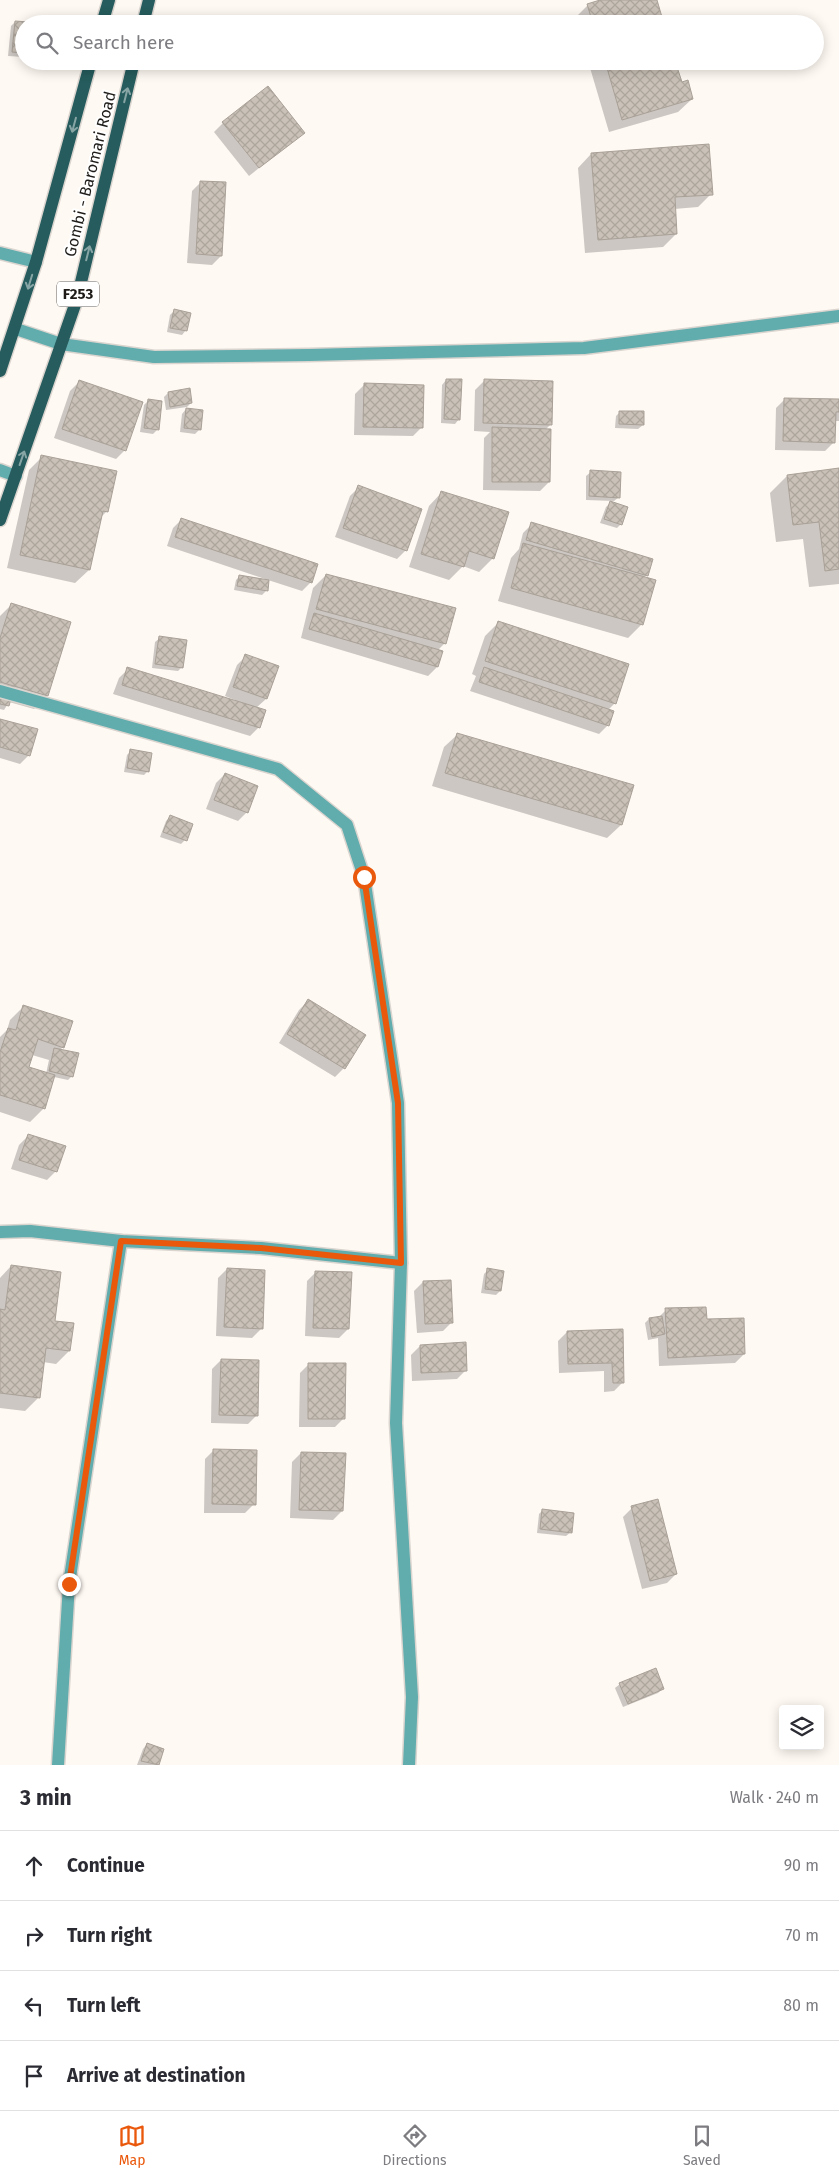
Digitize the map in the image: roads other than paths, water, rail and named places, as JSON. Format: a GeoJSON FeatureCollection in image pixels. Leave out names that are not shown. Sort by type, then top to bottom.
{"type":"FeatureCollection","features":[{"type":"Feature","properties":{"kind":"main road"},"geometry":{"type":"LineString","coordinates":[[105,15],[109,0]]}},
{"type":"Feature","properties":{"kind":"main road"},"geometry":{"type":"LineString","coordinates":[[145,15],[149,0]]}},
{"type":"Feature","properties":{"kind":"main road","name":"Gombi - Baromari Road"},"geometry":{"type":"LineString","coordinates":[[0,371],[16,329],[36,262],[89,70]]}},
{"type":"Feature","properties":{"kind":"main road","name":"Gombi - Baromari Road"},"geometry":{"type":"LineString","coordinates":[[0,520],[77,299],[132,70]]}},
{"type":"Feature","properties":{"kind":"street"},"geometry":{"type":"LineString","coordinates":[[0,253],[36,262]]}},
{"type":"Feature","properties":{"kind":"street"},"geometry":{"type":"LineString","coordinates":[[16,329],[61,344],[154,357],[309,356],[584,348],[839,316]]}},
{"type":"Feature","properties":{"kind":"street"},"geometry":{"type":"LineString","coordinates":[[824,319],[839,323]]}},
{"type":"Feature","properties":{"kind":"street"},"geometry":{"type":"LineString","coordinates":[[0,470],[16,476]]}},
{"type":"Feature","properties":{"kind":"street"},"geometry":{"type":"LineString","coordinates":[[0,691],[278,769],[347,825],[364,877],[398,1103],[401,1263],[396,1423],[412,1697],[409,1765]]}},
{"type":"Feature","properties":{"kind":"street"},"geometry":{"type":"LineString","coordinates":[[0,1232],[30,1231],[121,1241],[261,1248],[401,1263]]}},
{"type":"Feature","properties":{"kind":"street"},"geometry":{"type":"LineString","coordinates":[[58,1765],[69,1584],[121,1241]]}}]}
